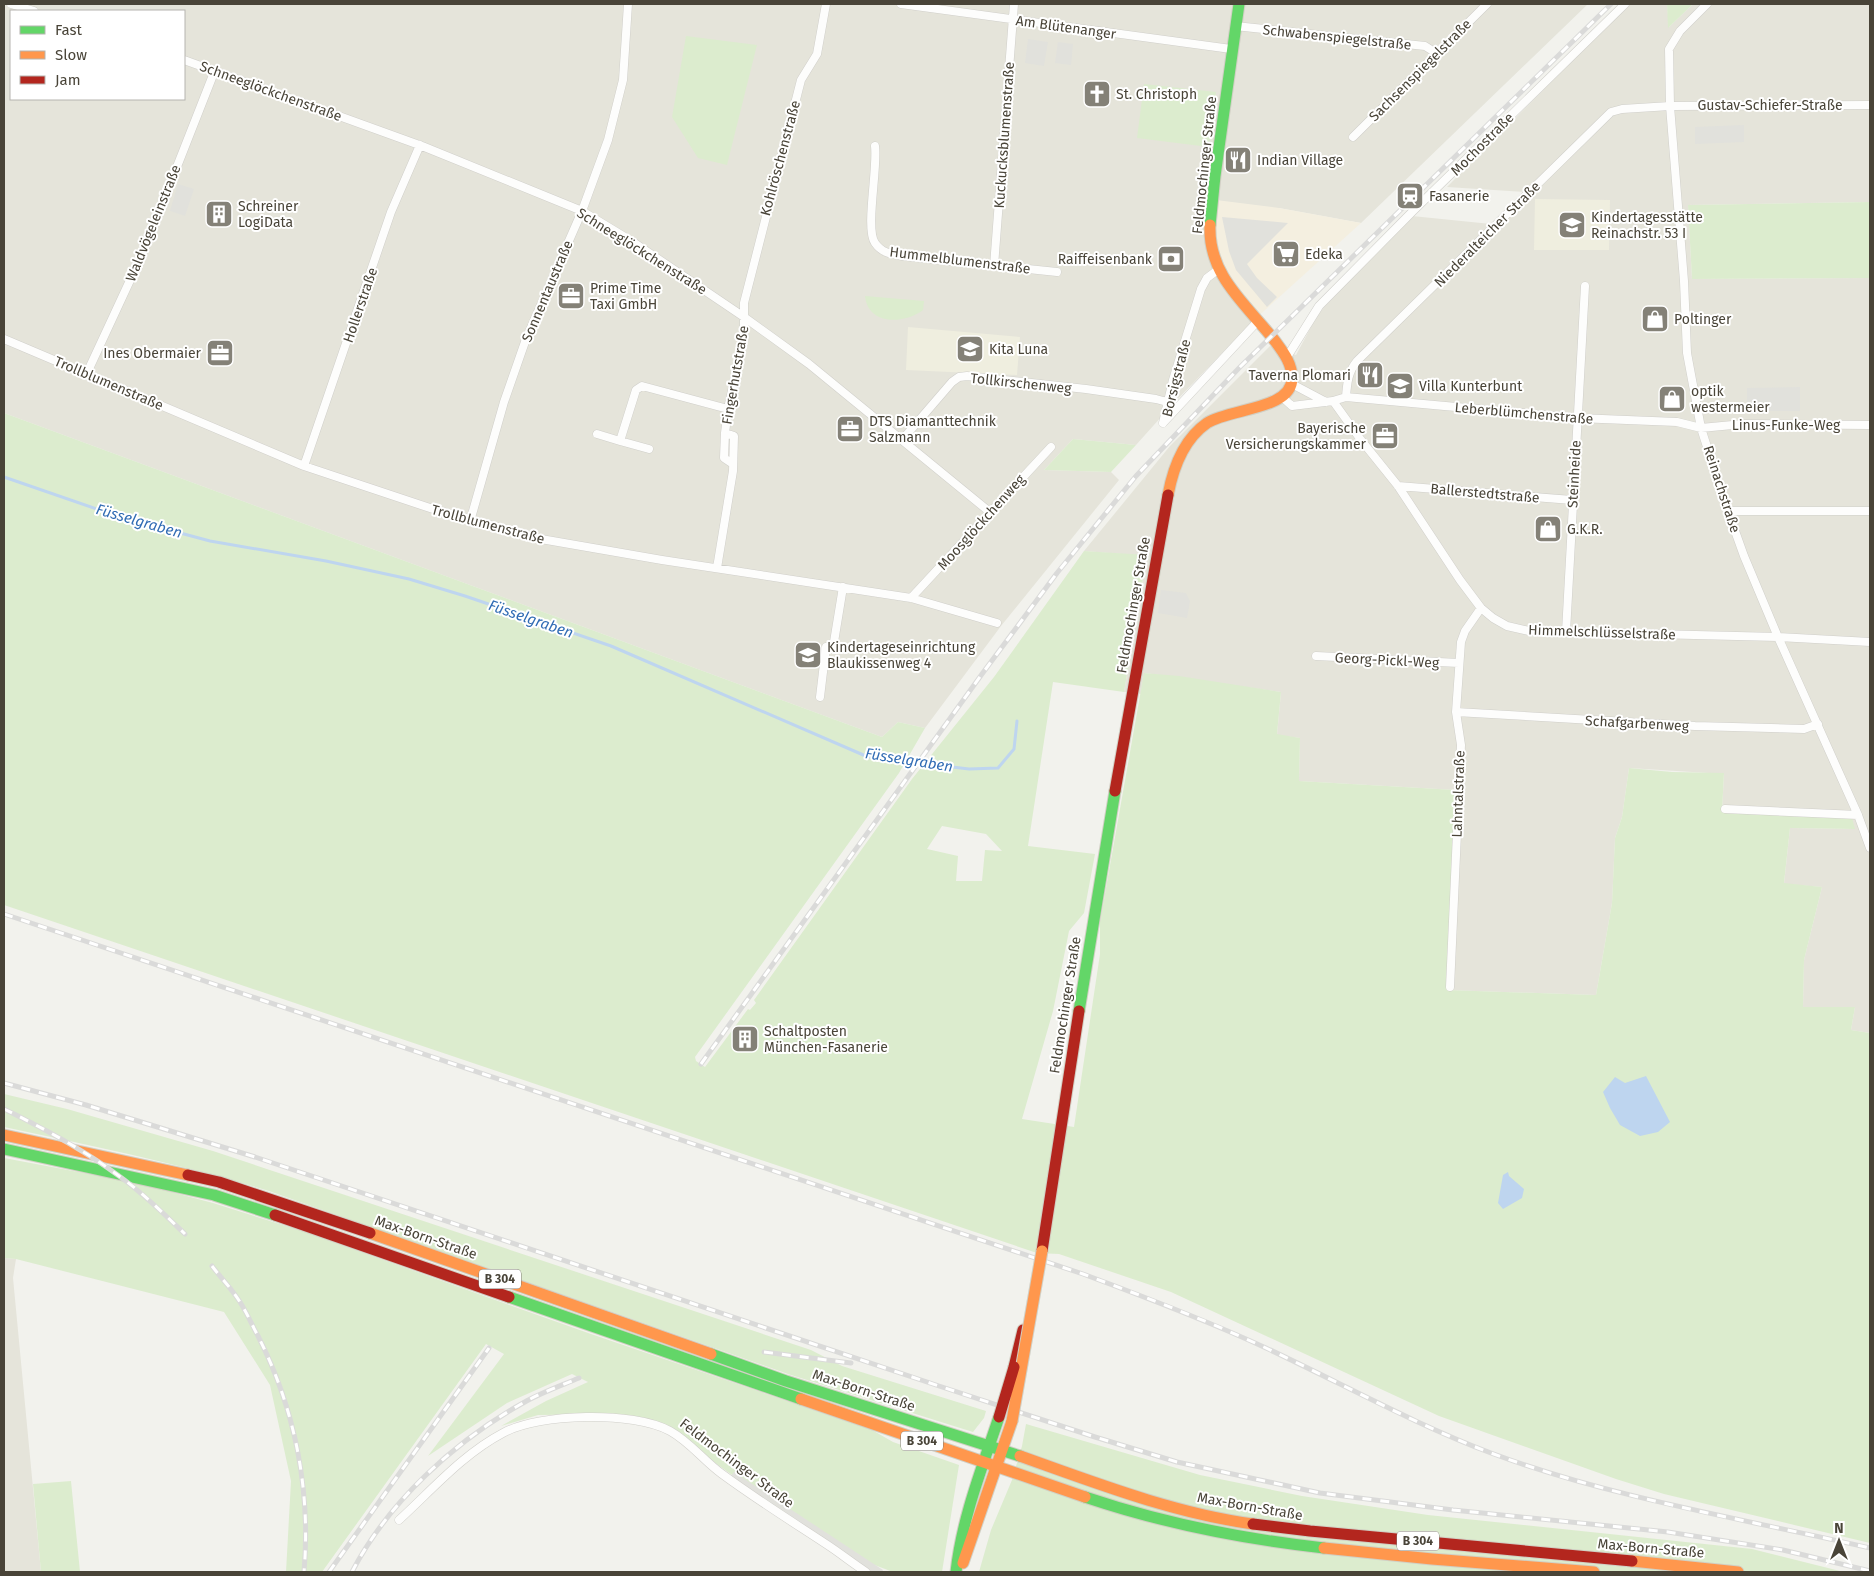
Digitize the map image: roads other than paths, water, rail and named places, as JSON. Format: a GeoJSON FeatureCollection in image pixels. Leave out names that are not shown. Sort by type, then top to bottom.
{"type":"FeatureCollection","features":[{"type":"Feature","properties":{"kind":"main road","name":"Feldmochinger Straße"},"geometry":{"type":"LineString","coordinates":[[960,1572],[1012,1421],[1025,1355],[1104,849],[1169,489],[1175,465],[1185,446],[1198,430],[1216,418],[1235,411],[1272,404],[1282,397],[1292,384],[1292,369],[1286,357],[1234,293],[1213,257],[1210,230],[1239,4]]}},
{"type":"Feature","properties":{"kind":"main road","name":"Max-Born-Straße"},"geometry":{"type":"LineString","coordinates":[[4,1135],[139,1163],[228,1185],[310,1212],[786,1381],[1002,1450],[1103,1486],[1162,1504],[1241,1522],[1310,1532],[1738,1572]]}},
{"type":"Feature","properties":{"kind":"main road","name":"Max-Born-Straße"},"geometry":{"type":"LineString","coordinates":[[4,1149],[204,1193],[286,1218],[983,1463],[1127,1511],[1238,1536],[1308,1546],[1432,1559],[1594,1572]]}},
{"type":"Feature","properties":{"kind":"main road","name":"Feldmochinger Straße"},"geometry":{"type":"LineString","coordinates":[[956,1572],[968,1508],[999,1417],[1032,1302]]}},
{"type":"Feature","properties":{"kind":"street"},"geometry":{"type":"LineString","coordinates":[[11,4],[31,10]]}},
{"type":"Feature","properties":{"kind":"street","name":"Sonnentaustraße"},"geometry":{"type":"LineString","coordinates":[[471,518],[504,402],[526,339],[582,211],[608,140],[622,88],[628,4]]}},
{"type":"Feature","properties":{"kind":"street","name":"Kohlröschenstraße"},"geometry":{"type":"LineString","coordinates":[[744,317],[744,304],[781,153],[801,80],[817,54],[826,4]]}},
{"type":"Feature","properties":{"kind":"street","name":"Am Blütenanger"},"geometry":{"type":"LineString","coordinates":[[901,4],[1232,49]]}},
{"type":"Feature","properties":{"kind":"street","name":"Kuckucksblumenstraße"},"geometry":{"type":"LineString","coordinates":[[994,266],[1014,4]]}},
{"type":"Feature","properties":{"kind":"street","name":"Sachsenspiegelstraße"},"geometry":{"type":"LineString","coordinates":[[1353,137],[1487,4]]}},
{"type":"Feature","properties":{"kind":"street","name":"Mochostraße"},"geometry":{"type":"LineString","coordinates":[[1286,357],[1319,306],[1413,211],[1625,4]]}},
{"type":"Feature","properties":{"kind":"street","name":"Reinachstraße"},"geometry":{"type":"LineString","coordinates":[[1707,4],[1680,31],[1669,49],[1670,106],[1684,282],[1687,353],[1702,428],[1728,511],[1778,637],[1858,815],[1870,848]]}},
{"type":"Feature","properties":{"kind":"street","name":"Schwabenspiegelstraße"},"geometry":{"type":"LineString","coordinates":[[1235,26],[1425,46],[1436,53]]}},
{"type":"Feature","properties":{"kind":"street","name":"Schneeglöckchenstraße"},"geometry":{"type":"LineString","coordinates":[[185,60],[420,145],[582,211],[633,242],[744,317],[808,364],[991,513]]}},
{"type":"Feature","properties":{"kind":"street","name":"Waldvögeleinstraße"},"geometry":{"type":"LineString","coordinates":[[87,374],[145,248],[215,70]]}},
{"type":"Feature","properties":{"kind":"street","name":"Gustav-Schiefer-Straße"},"geometry":{"type":"LineString","coordinates":[[1670,106],[1870,104]]}},
{"type":"Feature","properties":{"kind":"street","name":"Niederalteicher Straße"},"geometry":{"type":"LineString","coordinates":[[1346,397],[1351,369],[1358,361],[1611,112],[1622,109],[1670,106]]}},
{"type":"Feature","properties":{"kind":"street","name":"Hollerstraße"},"geometry":{"type":"LineString","coordinates":[[304,466],[391,212],[420,145]]}},
{"type":"Feature","properties":{"kind":"street","name":"Hummelblumenstraße"},"geometry":{"type":"LineString","coordinates":[[875,146],[877,159],[871,228],[874,242],[886,253],[1057,272]]}},
{"type":"Feature","properties":{"kind":"street","name":"Borsigstraße"},"geometry":{"type":"LineString","coordinates":[[1219,270],[1208,278],[1201,289],[1167,402],[1163,423],[1257,322]]}},
{"type":"Feature","properties":{"kind":"street","name":"Steinheide"},"geometry":{"type":"LineString","coordinates":[[1566,632],[1585,286]]}},
{"type":"Feature","properties":{"kind":"street","name":"Fingerhutstraße"},"geometry":{"type":"LineString","coordinates":[[717,568],[733,464],[724,458],[725,433],[728,409],[744,335],[744,317]]}},
{"type":"Feature","properties":{"kind":"street","name":"Trollblumenstraße"},"geometry":{"type":"LineString","coordinates":[[4,339],[304,466],[403,500],[541,539],[911,598],[997,622]]}},
{"type":"Feature","properties":{"kind":"street","name":"Tollkirschenweg"},"geometry":{"type":"LineString","coordinates":[[902,440],[952,382],[967,376],[1086,389],[1167,402]]}},
{"type":"Feature","properties":{"kind":"street"},"geometry":{"type":"LineString","coordinates":[[1292,384],[1330,402]]}},
{"type":"Feature","properties":{"kind":"street"},"geometry":{"type":"LineString","coordinates":[[620,441],[636,390],[642,386],[728,409]]}},
{"type":"Feature","properties":{"kind":"street"},"geometry":{"type":"LineString","coordinates":[[1282,397],[1292,406],[1330,402],[1346,397]]}},
{"type":"Feature","properties":{"kind":"street","name":"Leberblümchenstraße"},"geometry":{"type":"LineString","coordinates":[[1346,397],[1577,418],[1678,422],[1702,428]]}},
{"type":"Feature","properties":{"kind":"street","name":"Himmelschlüsselstraße"},"geometry":{"type":"LineString","coordinates":[[1330,402],[1398,486],[1460,580],[1482,608],[1493,618],[1507,626],[1529,631],[1778,637],[1870,642]]}},
{"type":"Feature","properties":{"kind":"street","name":"Linus-Funke-Weg"},"geometry":{"type":"LineString","coordinates":[[1702,428],[1743,424],[1870,425]]}},
{"type":"Feature","properties":{"kind":"street"},"geometry":{"type":"LineString","coordinates":[[597,434],[649,449]]}},
{"type":"Feature","properties":{"kind":"street","name":"Moosglöckchenweg"},"geometry":{"type":"LineString","coordinates":[[911,598],[1051,446]]}},
{"type":"Feature","properties":{"kind":"street","name":"Ballerstedtstraße"},"geometry":{"type":"LineString","coordinates":[[1398,486],[1572,500]]}},
{"type":"Feature","properties":{"kind":"street"},"geometry":{"type":"LineString","coordinates":[[1728,511],[1870,511]]}},
{"type":"Feature","properties":{"kind":"street"},"geometry":{"type":"LineString","coordinates":[[820,697],[826,647],[833,648],[843,587]]}},
{"type":"Feature","properties":{"kind":"street","name":"Lahntalstraße"},"geometry":{"type":"LineString","coordinates":[[1450,987],[1460,745],[1456,712],[1459,663],[1461,642],[1466,631],[1482,608]]}},
{"type":"Feature","properties":{"kind":"street","name":"Georg-Pickl-Weg"},"geometry":{"type":"LineString","coordinates":[[1316,656],[1459,663]]}},
{"type":"Feature","properties":{"kind":"street","name":"Schafgarbenweg"},"geometry":{"type":"LineString","coordinates":[[1456,712],[1695,726],[1804,729],[1818,724]]}},
{"type":"Feature","properties":{"kind":"street"},"geometry":{"type":"LineString","coordinates":[[1725,809],[1858,815]]}},
{"type":"Feature","properties":{"kind":"street","name":"Feldmochinger Straße"},"geometry":{"type":"LineString","coordinates":[[399,1520],[475,1451],[504,1432],[534,1422],[572,1417],[611,1418],[648,1424],[668,1430],[686,1442],[719,1472],[749,1494],[866,1572]]}},
{"type":"Feature","properties":{"kind":"water"},"geometry":{"type":"Polygon","coordinates":[[[1646,1076],[1670,1122],[1658,1132],[1640,1136],[1620,1125],[1603,1092],[1615,1077],[1625,1083],[1646,1076]]]}},
{"type":"Feature","properties":{"kind":"water"},"geometry":{"type":"Polygon","coordinates":[[[1508,1172],[1509,1176],[1524,1189],[1522,1198],[1503,1209],[1498,1203],[1503,1175],[1508,1172]]]}},
{"type":"Feature","properties":{"kind":"waterway","name":"Füsselgraben"},"geometry":{"type":"LineString","coordinates":[[4,477],[117,516],[210,541],[326,561],[409,579],[465,596],[611,646],[868,757],[969,769],[998,768],[1014,749],[1017,721]]}},
{"type":"Feature","properties":{"kind":"railway"},"geometry":{"type":"LineString","coordinates":[[701,1064],[982,674],[1057,573],[1136,476],[1240,367],[1611,4]]}},
{"type":"Feature","properties":{"kind":"railway"},"geometry":{"type":"LineString","coordinates":[[4,914],[1083,1274],[1221,1328],[1462,1442],[1537,1469],[1631,1495],[1870,1548]]}},
{"type":"Feature","properties":{"kind":"railway"},"geometry":{"type":"LineString","coordinates":[[4,1083],[86,1105],[255,1157],[939,1386],[1177,1462],[1320,1493],[1453,1510],[1668,1532],[1783,1550],[1870,1571]]}},
{"type":"Feature","properties":{"kind":"railway"},"geometry":{"type":"LineString","coordinates":[[4,1109],[63,1140],[106,1166],[145,1197],[185,1234]]}},
{"type":"Feature","properties":{"kind":"railway"},"geometry":{"type":"LineString","coordinates":[[212,1266],[245,1310],[271,1364],[291,1421],[298,1451],[305,1511],[304,1572]]}},
{"type":"Feature","properties":{"kind":"railway"},"geometry":{"type":"LineString","coordinates":[[329,1572],[489,1348]]}},
{"type":"Feature","properties":{"kind":"railway"},"geometry":{"type":"LineString","coordinates":[[764,1352],[851,1363]]}},
{"type":"Feature","properties":{"kind":"railway"},"geometry":{"type":"LineString","coordinates":[[352,1572],[384,1521],[426,1475],[449,1455],[498,1418],[523,1403],[579,1378]]}},
{"type":"Feature","properties":{"kind":"place","name":"St. Christoph"},"geometry":{"type":"Point","coordinates":[1097,94]}},
{"type":"Feature","properties":{"kind":"place","name":"Indian Village"},"geometry":{"type":"Point","coordinates":[1238,160]}},
{"type":"Feature","properties":{"kind":"place","name":"Fasanerie"},"geometry":{"type":"Point","coordinates":[1410,196]}},
{"type":"Feature","properties":{"kind":"place","name":"Schreiner LogiData"},"geometry":{"type":"Point","coordinates":[219,214]}},
{"type":"Feature","properties":{"kind":"place","name":"Kindertagesstätte Reinachstr. 53 I"},"geometry":{"type":"Point","coordinates":[1572,225]}},
{"type":"Feature","properties":{"kind":"place","name":"Edeka"},"geometry":{"type":"Point","coordinates":[1286,254]}},
{"type":"Feature","properties":{"kind":"place","name":"Raiffeisenbank"},"geometry":{"type":"Point","coordinates":[1171,259]}},
{"type":"Feature","properties":{"kind":"place","name":"Prime Time Taxi GmbH"},"geometry":{"type":"Point","coordinates":[571,296]}},
{"type":"Feature","properties":{"kind":"place","name":"Poltinger"},"geometry":{"type":"Point","coordinates":[1655,319]}},
{"type":"Feature","properties":{"kind":"place","name":"Kita Luna"},"geometry":{"type":"Point","coordinates":[970,349]}},
{"type":"Feature","properties":{"kind":"place","name":"Ines Obermaier"},"geometry":{"type":"Point","coordinates":[220,353]}},
{"type":"Feature","properties":{"kind":"place","name":"Taverna Plomari"},"geometry":{"type":"Point","coordinates":[1370,375]}},
{"type":"Feature","properties":{"kind":"place","name":"Villa Kunterbunt"},"geometry":{"type":"Point","coordinates":[1400,386]}},
{"type":"Feature","properties":{"kind":"place","name":"optik westermeier"},"geometry":{"type":"Point","coordinates":[1672,399]}},
{"type":"Feature","properties":{"kind":"place","name":"DTS Diamanttechnik Salzmann"},"geometry":{"type":"Point","coordinates":[850,429]}},
{"type":"Feature","properties":{"kind":"place","name":"Bayerische Versicherungskammer"},"geometry":{"type":"Point","coordinates":[1385,436]}},
{"type":"Feature","properties":{"kind":"place","name":"G.K.R."},"geometry":{"type":"Point","coordinates":[1548,529]}},
{"type":"Feature","properties":{"kind":"place","name":"Kindertageseinrichtung Blaukissenweg 4"},"geometry":{"type":"Point","coordinates":[808,655]}},
{"type":"Feature","properties":{"kind":"place","name":"Schaltposten München-Fasanerie"},"geometry":{"type":"Point","coordinates":[745,1039]}}]}
